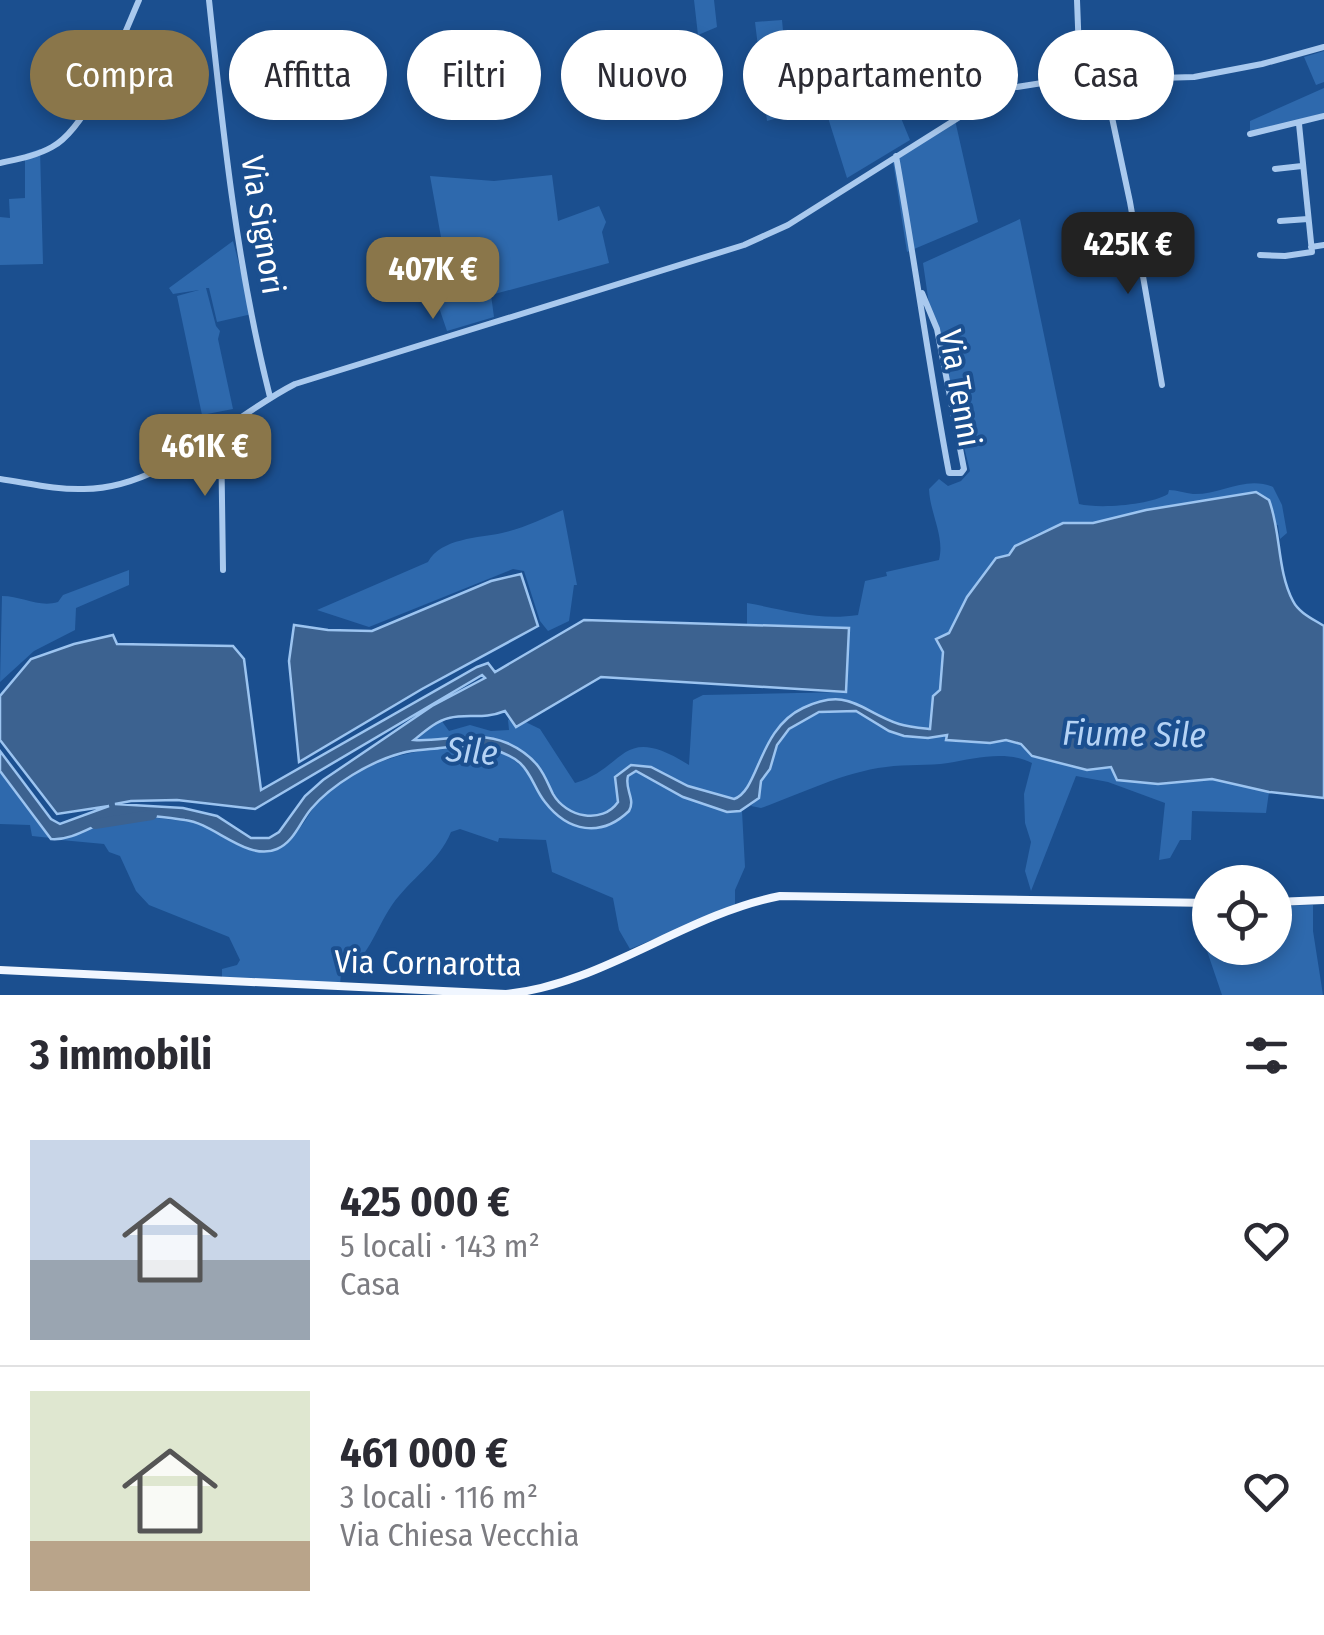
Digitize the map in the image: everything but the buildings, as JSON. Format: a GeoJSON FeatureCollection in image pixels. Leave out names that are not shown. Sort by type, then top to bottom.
{"type":"FeatureCollection","features":[{"type":"Feature","properties":{"kind":"main road","name":"Via Cornarotta"},"geometry":{"type":"LineString","coordinates":[[0,970],[506,994],[548,991],[769,898],[800,895],[1192,903]]}},
{"type":"Feature","properties":{"kind":"main road"},"geometry":{"type":"LineString","coordinates":[[1292,901],[1324,900]]}},
{"type":"Feature","properties":{"kind":"street"},"geometry":{"type":"LineString","coordinates":[[0,163],[54,146],[74,130],[117,51],[139,0]]}},
{"type":"Feature","properties":{"kind":"street","name":"Via Signori"},"geometry":{"type":"LineString","coordinates":[[209,0],[227,174],[270,397]]}},
{"type":"Feature","properties":{"kind":"street"},"geometry":{"type":"LineString","coordinates":[[1076,0],[1078,30]]}},
{"type":"Feature","properties":{"kind":"street"},"geometry":{"type":"LineString","coordinates":[[1174,79],[1207,76],[1324,46]]}},
{"type":"Feature","properties":{"kind":"street"},"geometry":{"type":"LineString","coordinates":[[1250,134],[1324,116]]}},
{"type":"Feature","properties":{"kind":"street"},"geometry":{"type":"LineString","coordinates":[[0,479],[88,490],[128,483],[185,455],[295,384],[744,245],[788,225],[954,120]]}},
{"type":"Feature","properties":{"kind":"street"},"geometry":{"type":"LineString","coordinates":[[1113,120],[1162,385]]}},
{"type":"Feature","properties":{"kind":"street"},"geometry":{"type":"LineString","coordinates":[[1260,255],[1312,252],[1299,124]]}},
{"type":"Feature","properties":{"kind":"street","name":"Via Tenni"},"geometry":{"type":"LineString","coordinates":[[896,156],[922,292],[923,320],[949,473],[954,475],[964,468],[932,318],[922,292]]}},
{"type":"Feature","properties":{"kind":"street"},"geometry":{"type":"LineString","coordinates":[[1275,168],[1302,166]]}},
{"type":"Feature","properties":{"kind":"street"},"geometry":{"type":"LineString","coordinates":[[1280,221],[1308,219]]}},
{"type":"Feature","properties":{"kind":"street"},"geometry":{"type":"LineString","coordinates":[[1311,247],[1324,245]]}},
{"type":"Feature","properties":{"kind":"street"},"geometry":{"type":"LineString","coordinates":[[923,320],[932,318]]}},
{"type":"Feature","properties":{"kind":"street"},"geometry":{"type":"LineString","coordinates":[[221,429],[224,570]]}},
{"type":"Feature","properties":{"kind":"shaded area"},"geometry":{"type":"Polygon","coordinates":[[[694,0],[714,0],[717,27],[697,30],[694,0]]]}},
{"type":"Feature","properties":{"kind":"shaded area"},"geometry":{"type":"Polygon","coordinates":[[[782,20],[783,30],[756,30],[755,22],[782,20]]]}},
{"type":"Feature","properties":{"kind":"shaded area"},"geometry":{"type":"Polygon","coordinates":[[[1324,51],[1324,82],[1316,85],[1304,57],[1324,51]]]}},
{"type":"Feature","properties":{"kind":"shaded area"},"geometry":{"type":"Polygon","coordinates":[[[1324,88],[1324,113],[1250,133],[1250,121],[1324,88]]]}},
{"type":"Feature","properties":{"kind":"shaded area"},"geometry":{"type":"Polygon","coordinates":[[[829,120],[902,120],[910,140],[847,178],[829,120]]]}},
{"type":"Feature","properties":{"kind":"shaded area"},"geometry":{"type":"Polygon","coordinates":[[[955,120],[978,222],[907,252],[893,162],[955,120]]]}},
{"type":"Feature","properties":{"kind":"shaded area"},"geometry":{"type":"Polygon","coordinates":[[[40,149],[43,264],[0,265],[0,217],[10,218],[9,199],[25,198],[25,154],[40,149]]]}},
{"type":"Feature","properties":{"kind":"shaded area"},"geometry":{"type":"Polygon","coordinates":[[[552,175],[558,221],[599,206],[606,222],[602,232],[609,263],[491,295],[494,317],[447,331],[433,290],[450,287],[430,176],[494,181],[552,175]]]}},
{"type":"Feature","properties":{"kind":"shaded area"},"geometry":{"type":"Polygon","coordinates":[[[1020,219],[1079,504],[1125,505],[1160,498],[1169,490],[1193,494],[1263,484],[1273,487],[1282,505],[1287,533],[1280,539],[1278,525],[1178,506],[1093,523],[1066,523],[1033,536],[1009,555],[996,558],[967,597],[949,633],[941,664],[940,690],[931,705],[930,729],[899,724],[842,701],[817,702],[789,717],[778,729],[749,784],[734,799],[688,786],[651,767],[615,777],[618,802],[605,814],[588,816],[565,806],[529,757],[513,747],[476,739],[412,741],[441,720],[449,731],[470,725],[491,731],[509,730],[508,720],[513,716],[540,729],[575,783],[636,748],[666,753],[689,765],[693,700],[703,695],[846,692],[849,628],[747,624],[747,603],[816,616],[858,615],[865,581],[939,560],[940,542],[929,489],[939,479],[948,486],[961,481],[970,471],[930,311],[923,263],[1020,219]]]}},
{"type":"Feature","properties":{"kind":"shaded area"},"geometry":{"type":"Polygon","coordinates":[[[233,241],[252,314],[217,322],[206,288],[216,326],[220,331],[218,339],[233,409],[202,415],[177,296],[199,290],[173,294],[169,288],[233,241]]]}},
{"type":"Feature","properties":{"kind":"shaded area"},"geometry":{"type":"Polygon","coordinates":[[[563,510],[577,585],[569,621],[548,631],[540,621],[524,571],[513,569],[369,627],[317,610],[428,562],[451,544],[510,531],[563,510]]]}},
{"type":"Feature","properties":{"kind":"shaded area"},"geometry":{"type":"Polygon","coordinates":[[[129,570],[129,585],[76,608],[75,630],[34,651],[0,682],[2,596],[37,603],[58,602],[63,595],[129,570]]]}},
{"type":"Feature","properties":{"kind":"shaded area"},"geometry":{"type":"Polygon","coordinates":[[[846,709],[905,736],[948,735],[946,741],[972,743],[1006,740],[1021,744],[1032,756],[1087,770],[1112,767],[1212,779],[1269,792],[1266,813],[1192,811],[1191,840],[1180,840],[1170,858],[1159,860],[1165,803],[1108,782],[1076,776],[1031,891],[1025,871],[1031,842],[1025,823],[1024,794],[1032,763],[1022,759],[991,756],[870,770],[761,808],[751,806],[776,749],[791,729],[813,716],[846,709]]]}},
{"type":"Feature","properties":{"kind":"shaded area"},"geometry":{"type":"Polygon","coordinates":[[[446,747],[487,749],[508,755],[529,773],[545,803],[599,829],[628,812],[628,776],[636,771],[671,791],[727,812],[742,811],[745,867],[735,890],[735,906],[630,949],[619,930],[613,898],[552,872],[546,840],[499,838],[498,842],[460,829],[451,832],[439,853],[399,895],[365,952],[341,974],[340,985],[222,979],[222,969],[237,965],[240,960],[229,937],[149,905],[136,891],[120,856],[109,852],[104,844],[61,840],[132,815],[201,823],[250,849],[295,833],[319,800],[367,768],[396,757],[446,747]]]}},
{"type":"Feature","properties":{"kind":"shaded area"},"geometry":{"type":"Polygon","coordinates":[[[0,771],[51,838],[32,836],[30,825],[0,824],[0,771]]]}},
{"type":"Feature","properties":{"kind":"shaded area"},"geometry":{"type":"Polygon","coordinates":[[[1313,905],[1323,995],[1222,995],[1212,965],[1292,965],[1292,906],[1313,905]]]}},
{"type":"Feature","properties":{"kind":"water","name":"Fiume Sile"},"geometry":{"type":"Polygon","coordinates":[[[1256,492],[1269,500],[1293,601],[1324,626],[1324,798],[1269,792],[1212,779],[1158,784],[1117,780],[1111,767],[1087,770],[1032,756],[1021,744],[1006,740],[990,743],[946,740],[947,735],[904,736],[856,711],[819,712],[789,729],[761,781],[759,798],[740,811],[727,812],[683,797],[636,771],[628,776],[629,811],[607,825],[585,828],[554,812],[524,767],[512,757],[482,748],[450,747],[406,752],[365,768],[319,800],[288,842],[266,852],[242,846],[196,823],[150,816],[116,818],[68,837],[51,839],[0,771],[0,751],[51,819],[60,824],[109,806],[57,814],[0,740],[0,696],[31,659],[113,635],[117,644],[233,646],[244,659],[261,790],[477,667],[488,663],[495,672],[584,620],[849,628],[846,692],[601,677],[516,727],[505,711],[456,717],[439,722],[414,740],[472,737],[507,743],[535,762],[559,802],[584,815],[603,814],[618,802],[615,777],[631,765],[651,767],[688,786],[734,799],[749,784],[777,730],[803,708],[819,702],[843,700],[899,724],[930,729],[933,696],[940,690],[943,652],[936,639],[949,633],[967,597],[996,558],[1009,555],[1015,546],[1063,523],[1093,523],[1256,492]],[[482,675],[255,809],[177,800],[115,804],[183,808],[217,816],[251,838],[269,838],[279,832],[305,796],[323,780],[432,706],[485,678],[482,675]]]}},
{"type":"Feature","properties":{"kind":"water"},"geometry":{"type":"Polygon","coordinates":[[[521,574],[538,626],[299,762],[289,661],[294,625],[372,631],[491,581],[521,574]]]}},
{"type":"Feature","properties":{"kind":"waterway","name":"Sile"},"geometry":{"type":"LineString","coordinates":[[95,824],[152,815]]}}]}
